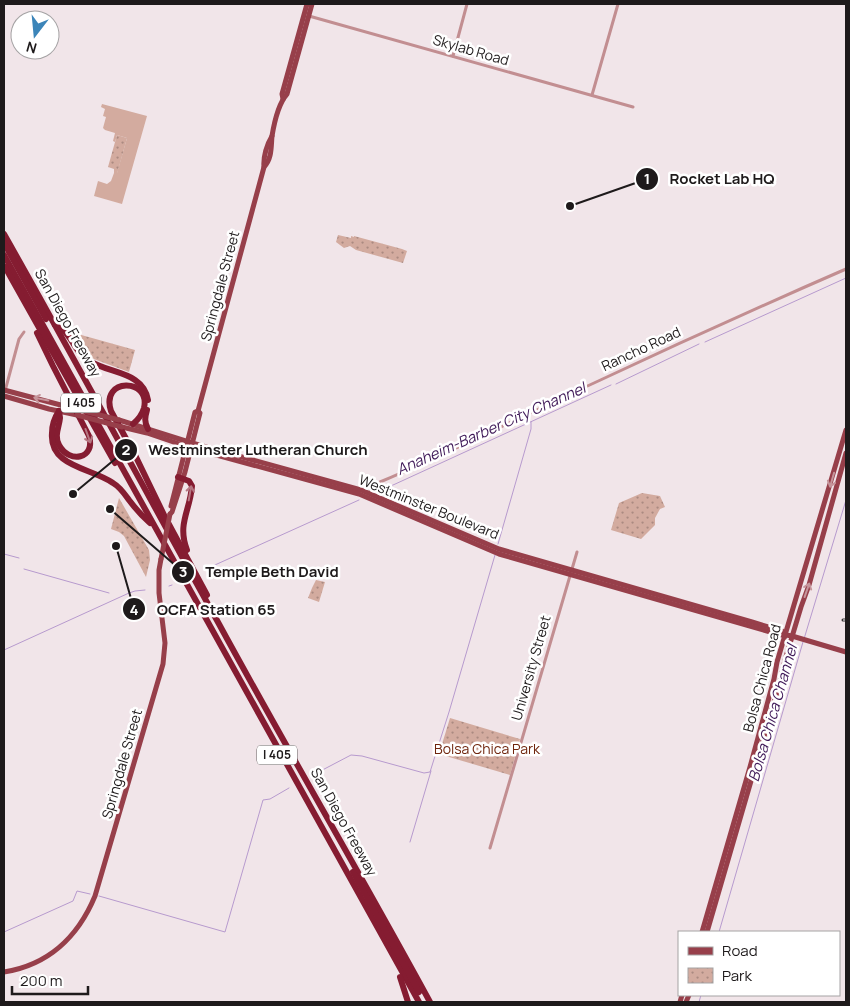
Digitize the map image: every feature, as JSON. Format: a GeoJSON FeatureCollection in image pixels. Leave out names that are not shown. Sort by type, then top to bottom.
{"type":"FeatureCollection","features":[{"type":"Feature","properties":{"kind":"highway","name":"San Diego Freeway"},"geometry":{"type":"LineString","coordinates":[[4,234],[219,626],[430,1002]]}},
{"type":"Feature","properties":{"kind":"highway"},"geometry":{"type":"LineString","coordinates":[[4,243],[425,1002]]}},
{"type":"Feature","properties":{"kind":"highway"},"geometry":{"type":"LineString","coordinates":[[4,255],[419,1002]]}},
{"type":"Feature","properties":{"kind":"highway","name":"San Diego Freeway"},"geometry":{"type":"LineString","coordinates":[[4,264],[94,428],[150,523],[183,586],[414,1002]]}},
{"type":"Feature","properties":{"kind":"highway"},"geometry":{"type":"LineString","coordinates":[[13,282],[53,366],[90,436],[90,448],[84,455],[78,457],[71,456],[60,446],[56,435],[60,418],[59,407]]}},
{"type":"Feature","properties":{"kind":"highway"},"geometry":{"type":"LineString","coordinates":[[52,322],[65,332],[80,354],[90,362],[130,377],[139,383],[147,394],[145,425],[148,429]]}},
{"type":"Feature","properties":{"kind":"highway"},"geometry":{"type":"LineString","coordinates":[[133,424],[141,417],[144,400],[137,388],[130,385],[122,385],[110,395],[111,411],[218,616],[219,626]]}},
{"type":"Feature","properties":{"kind":"highway"},"geometry":{"type":"LineString","coordinates":[[59,407],[51,438],[58,455],[70,463],[112,482],[121,489],[143,518],[150,523]]}},
{"type":"Feature","properties":{"kind":"highway"},"geometry":{"type":"LineString","coordinates":[[180,478],[189,481],[192,486],[183,534],[197,575]]}},
{"type":"Feature","properties":{"kind":"highway"},"geometry":{"type":"LineString","coordinates":[[400,977],[408,1002]]}},
{"type":"Feature","properties":{"kind":"main road","name":"Springdale Street"},"geometry":{"type":"LineString","coordinates":[[306,4],[306,15]]}},
{"type":"Feature","properties":{"kind":"main road","name":"Springdale Street"},"geometry":{"type":"LineString","coordinates":[[4,972],[33,964],[56,950],[75,932],[90,909],[95,896],[163,664],[165,643],[159,593],[159,570],[170,514],[200,413],[198,411],[264,167],[268,163],[272,136],[283,99],[287,94],[287,86],[306,15],[312,4]]}},
{"type":"Feature","properties":{"kind":"main road","name":"Westminster Boulevard"},"geometry":{"type":"LineString","coordinates":[[4,393],[59,407],[77,415],[350,487],[494,552],[782,631],[810,642],[846,652]]}},
{"type":"Feature","properties":{"kind":"main road","name":"Westminster Boulevard"},"geometry":{"type":"LineString","coordinates":[[59,407],[72,408],[133,424],[189,445]]}},
{"type":"Feature","properties":{"kind":"main road","name":"Bolsa Chica Road"},"geometry":{"type":"LineString","coordinates":[[702,931],[786,634],[845,443],[846,430]]}},
{"type":"Feature","properties":{"kind":"main road","name":"Bolsa Chica Road"},"geometry":{"type":"LineString","coordinates":[[707,931],[846,453]]}},
{"type":"Feature","properties":{"kind":"main road"},"geometry":{"type":"LineString","coordinates":[[747,792],[751,772],[750,767],[753,764],[758,748],[761,747]]}},
{"type":"Feature","properties":{"kind":"street"},"geometry":{"type":"LineString","coordinates":[[453,56],[467,4]]}},
{"type":"Feature","properties":{"kind":"street"},"geometry":{"type":"LineString","coordinates":[[592,95],[618,4]]}},
{"type":"Feature","properties":{"kind":"street","name":"Skylab Road"},"geometry":{"type":"LineString","coordinates":[[306,15],[633,107]]}},
{"type":"Feature","properties":{"kind":"street","name":"Rancho Road"},"geometry":{"type":"LineString","coordinates":[[368,495],[371,489],[380,482],[516,421],[746,313],[846,270]]}},
{"type":"Feature","properties":{"kind":"street"},"geometry":{"type":"LineString","coordinates":[[4,393],[19,340],[24,332]]}},
{"type":"Feature","properties":{"kind":"street","name":"University Street"},"geometry":{"type":"LineString","coordinates":[[490,848],[577,552]]}},
{"type":"Feature","properties":{"kind":"green space"},"geometry":{"type":"Polygon","coordinates":[[[102,104],[147,116],[122,204],[94,196],[98,181],[107,184],[111,181],[114,173],[117,173],[127,138],[117,135],[115,142],[113,141],[115,133],[103,128],[106,117],[103,116],[105,109],[101,107],[102,104]]]}},
{"type":"Feature","properties":{"kind":"green space"},"geometry":{"type":"Polygon","coordinates":[[[117,135],[127,138],[117,174],[114,173],[114,169],[108,167],[117,135]]]}},
{"type":"Feature","properties":{"kind":"green space"},"geometry":{"type":"Polygon","coordinates":[[[338,235],[351,238],[351,236],[354,236],[407,251],[403,263],[356,250],[350,246],[344,248],[336,242],[338,235]]]}},
{"type":"Feature","properties":{"kind":"green space"},"geometry":{"type":"Polygon","coordinates":[[[67,331],[135,350],[129,372],[91,358],[83,352],[67,331]]]}},
{"type":"Feature","properties":{"kind":"green space"},"geometry":{"type":"Polygon","coordinates":[[[642,493],[660,496],[665,507],[660,509],[655,518],[655,525],[641,539],[611,530],[619,503],[642,493]]]}},
{"type":"Feature","properties":{"kind":"green space"},"geometry":{"type":"Polygon","coordinates":[[[119,498],[149,550],[150,560],[146,577],[124,536],[111,529],[119,498]]]}},
{"type":"Feature","properties":{"kind":"green space"},"geometry":{"type":"Polygon","coordinates":[[[316,580],[325,582],[319,602],[308,598],[316,580]]]}},
{"type":"Feature","properties":{"kind":"green space","name":"Bolsa Chica Park"},"geometry":{"type":"Polygon","coordinates":[[[450,718],[520,739],[510,775],[439,754],[450,718]]]}},
{"type":"Feature","properties":{"kind":"waterway","name":"Anaheim-Barber City Channel"},"geometry":{"type":"LineString","coordinates":[[705,342],[846,278]]}},
{"type":"Feature","properties":{"kind":"waterway","name":"Anaheim-Barber City Channel"},"geometry":{"type":"LineString","coordinates":[[616,384],[699,344]]}},
{"type":"Feature","properties":{"kind":"waterway","name":"Anaheim-Barber City Channel"},"geometry":{"type":"LineString","coordinates":[[380,491],[611,385]]}},
{"type":"Feature","properties":{"kind":"waterway"},"geometry":{"type":"LineString","coordinates":[[498,544],[531,429],[531,422]]}},
{"type":"Feature","properties":{"kind":"waterway","name":"Anaheim-Barber City Channel"},"geometry":{"type":"LineString","coordinates":[[206,569],[359,500]]}},
{"type":"Feature","properties":{"kind":"waterway","name":"Bolsa Chica Channel"},"geometry":{"type":"LineString","coordinates":[[804,639],[846,500]]}},
{"type":"Feature","properties":{"kind":"waterway"},"geometry":{"type":"LineString","coordinates":[[4,554],[19,558]]}},
{"type":"Feature","properties":{"kind":"waterway"},"geometry":{"type":"LineString","coordinates":[[311,776],[351,755],[362,756],[424,773],[430,772],[495,555]]}},
{"type":"Feature","properties":{"kind":"waterway"},"geometry":{"type":"LineString","coordinates":[[24,569],[109,593]]}},
{"type":"Feature","properties":{"kind":"waterway","name":"Anaheim-Barber City Channel"},"geometry":{"type":"LineString","coordinates":[[4,650],[129,593],[145,590]]}},
{"type":"Feature","properties":{"kind":"waterway","name":"Bolsa Chica Channel"},"geometry":{"type":"LineString","coordinates":[[719,931],[803,642]]}},
{"type":"Feature","properties":{"kind":"waterway"},"geometry":{"type":"LineString","coordinates":[[410,842],[431,771]]}},
{"type":"Feature","properties":{"kind":"waterway"},"geometry":{"type":"LineString","coordinates":[[99,896],[225,932],[263,800],[270,799],[289,788]]}},
{"type":"Feature","properties":{"kind":"waterway"},"geometry":{"type":"LineString","coordinates":[[4,932],[73,901],[77,891],[90,894]]}},
{"type":"Feature","properties":{"kind":"waterway","name":"Bolsa Chica Channel"},"geometry":{"type":"LineString","coordinates":[[699,1002],[701,996]]}},
{"type":"Feature","properties":{"kind":"place","name":"Rocket Lab HQ"},"geometry":{"type":"Point","coordinates":[570,206]}},
{"type":"Feature","properties":{"kind":"place","name":"Westminster Lutheran Church"},"geometry":{"type":"Point","coordinates":[73,494]}},
{"type":"Feature","properties":{"kind":"place","name":"Temple Beth David"},"geometry":{"type":"Point","coordinates":[110,509]}},
{"type":"Feature","properties":{"kind":"place","name":"OCFA Station 65"},"geometry":{"type":"Point","coordinates":[116,546]}}]}
